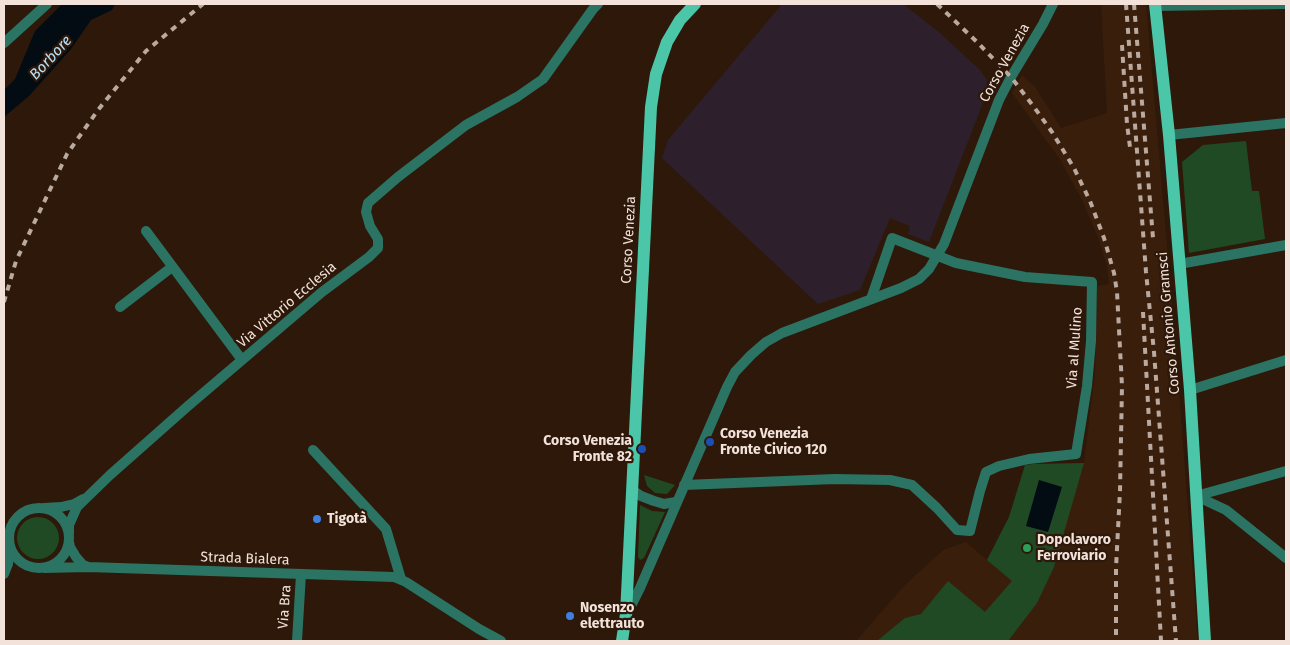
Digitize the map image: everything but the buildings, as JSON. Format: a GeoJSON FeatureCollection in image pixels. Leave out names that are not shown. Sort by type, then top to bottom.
{"type":"FeatureCollection","features":[{"type":"Feature","properties":{"kind":"main road","name":"Corso Venezia"},"geometry":{"type":"LineString","coordinates":[[622,641],[626,614],[651,107],[656,74],[667,42],[680,20],[695,4]]}},
{"type":"Feature","properties":{"kind":"main road","name":"Corso Antonio Gramsci"},"geometry":{"type":"LineString","coordinates":[[1155,5],[1169,135],[1190,390],[1205,641]]}},
{"type":"Feature","properties":{"kind":"street"},"geometry":{"type":"LineString","coordinates":[[4,43],[47,4]]}},
{"type":"Feature","properties":{"kind":"street","name":"Via Vittorio Ecclesia"},"geometry":{"type":"LineString","coordinates":[[69,537],[69,525],[72,515],[84,499],[242,360],[322,292],[378,248],[378,239],[370,226],[366,212],[368,203],[398,177],[466,125],[517,97],[543,79],[598,4]]}},
{"type":"Feature","properties":{"kind":"street","name":"Corso Venezia"},"geometry":{"type":"LineString","coordinates":[[626,614],[640,588],[727,386],[736,372],[766,342],[782,333],[901,288],[919,279],[938,255],[944,244],[999,100],[1053,4]]}},
{"type":"Feature","properties":{"kind":"street"},"geometry":{"type":"LineString","coordinates":[[1155,5],[1286,4]]}},
{"type":"Feature","properties":{"kind":"street"},"geometry":{"type":"LineString","coordinates":[[1169,135],[1286,123]]}},
{"type":"Feature","properties":{"kind":"street"},"geometry":{"type":"LineString","coordinates":[[146,232],[242,360]]}},
{"type":"Feature","properties":{"kind":"street","name":"Via al Mulino"},"geometry":{"type":"LineString","coordinates":[[684,485],[890,480],[912,485],[957,530],[970,531],[986,472],[1000,466],[1029,460],[1076,454],[1087,386],[1091,341],[1092,282],[1025,277],[956,263],[892,238],[871,299]]}},
{"type":"Feature","properties":{"kind":"street"},"geometry":{"type":"LineString","coordinates":[[1179,264],[1286,245]]}},
{"type":"Feature","properties":{"kind":"street"},"geometry":{"type":"LineString","coordinates":[[120,307],[172,267]]}},
{"type":"Feature","properties":{"kind":"street"},"geometry":{"type":"LineString","coordinates":[[1190,390],[1286,360]]}},
{"type":"Feature","properties":{"kind":"street"},"geometry":{"type":"LineString","coordinates":[[313,450],[386,528],[401,579]]}},
{"type":"Feature","properties":{"kind":"street"},"geometry":{"type":"LineString","coordinates":[[1196,496],[1286,471]]}},
{"type":"Feature","properties":{"kind":"street"},"geometry":{"type":"LineString","coordinates":[[632,490],[664,504],[676,502]]}},
{"type":"Feature","properties":{"kind":"street"},"geometry":{"type":"LineString","coordinates":[[1196,496],[1226,510],[1286,558]]}},
{"type":"Feature","properties":{"kind":"street","name":"Via Vittorio Ecclesia"},"geometry":{"type":"LineString","coordinates":[[44,508],[61,507],[84,499]]}},
{"type":"Feature","properties":{"kind":"street"},"geometry":{"type":"LineString","coordinates":[[4,575],[9,559],[8,539],[13,522],[26,510],[35,508],[51,510],[63,519],[70,547],[82,565],[88,568]]}},
{"type":"Feature","properties":{"kind":"street"},"geometry":{"type":"LineString","coordinates":[[4,575],[17,568],[39,568],[58,562],[64,555],[69,537]]}},
{"type":"Feature","properties":{"kind":"street"},"geometry":{"type":"LineString","coordinates":[[8,539],[14,556],[23,564],[39,568]]}},
{"type":"Feature","properties":{"kind":"street","name":"Strada Bialera"},"geometry":{"type":"LineString","coordinates":[[39,568],[380,576],[401,579],[501,641]]}},
{"type":"Feature","properties":{"kind":"street","name":"Via Bra"},"geometry":{"type":"LineString","coordinates":[[297,641],[301,574]]}},
{"type":"Feature","properties":{"kind":"shaded area"},"geometry":{"type":"Polygon","coordinates":[[[782,4],[903,4],[940,33],[980,70],[987,80],[986,95],[929,242],[908,234],[910,226],[890,218],[860,290],[818,304],[662,158],[668,140],[782,4]]]}},
{"type":"Feature","properties":{"kind":"shaded area"},"geometry":{"type":"Polygon","coordinates":[[[1101,4],[1146,4],[1174,325],[1198,641],[856,641],[904,586],[943,550],[966,542],[987,560],[1009,517],[1025,465],[1084,463],[1095,372],[1097,286],[1109,284],[1107,266],[1099,240],[1082,200],[1061,161],[1012,93],[1022,75],[1036,88],[1061,128],[1107,113],[1101,4]]]}},
{"type":"Feature","properties":{"kind":"green space"},"geometry":{"type":"Polygon","coordinates":[[[1246,141],[1252,191],[1259,191],[1265,239],[1189,253],[1182,162],[1203,145],[1246,141]]]}},
{"type":"Feature","properties":{"kind":"green space","name":"Dopolavoro Ferroviario"},"geometry":{"type":"Polygon","coordinates":[[[1084,463],[1054,567],[1037,603],[1008,641],[877,641],[905,618],[921,614],[948,581],[985,612],[1012,581],[987,560],[1009,517],[1025,465],[1084,463]]]}},
{"type":"Feature","properties":{"kind":"green space"},"geometry":{"type":"Polygon","coordinates":[[[644,475],[675,485],[667,494],[655,493],[647,486],[644,475]]]}},
{"type":"Feature","properties":{"kind":"green space"},"geometry":{"type":"Polygon","coordinates":[[[640,505],[652,511],[665,512],[644,558],[640,560],[638,557],[640,505]]]}},
{"type":"Feature","properties":{"kind":"green space"},"geometry":{"type":"Polygon","coordinates":[[[34,517],[42,517],[53,523],[59,538],[53,553],[42,559],[34,559],[23,553],[17,542],[17,534],[23,523],[34,517]]]}},
{"type":"Feature","properties":{"kind":"water","name":"Borbore"},"geometry":{"type":"Polygon","coordinates":[[[62,4],[115,4],[112,10],[91,20],[71,49],[29,96],[4,117],[4,90],[15,79],[35,31],[62,4]]]}},
{"type":"Feature","properties":{"kind":"water"},"geometry":{"type":"Polygon","coordinates":[[[1039,480],[1062,487],[1048,532],[1026,526],[1039,480]]]}},
{"type":"Feature","properties":{"kind":"railway"},"geometry":{"type":"LineString","coordinates":[[4,302],[16,261],[67,154],[98,110],[146,51],[203,4]]}},
{"type":"Feature","properties":{"kind":"railway"},"geometry":{"type":"LineString","coordinates":[[937,4],[1011,77],[1052,132],[1074,168],[1090,201],[1104,238],[1114,273],[1117,292],[1122,386],[1116,568],[1116,641]]}},
{"type":"Feature","properties":{"kind":"railway"},"geometry":{"type":"LineString","coordinates":[[1126,4],[1176,641]]}},
{"type":"Feature","properties":{"kind":"railway"},"geometry":{"type":"LineString","coordinates":[[1134,4],[1153,238]]}},
{"type":"Feature","properties":{"kind":"railway"},"geometry":{"type":"LineString","coordinates":[[1122,45],[1130,147]]}},
{"type":"Feature","properties":{"kind":"railway"},"geometry":{"type":"LineString","coordinates":[[1143,312],[1161,641]]}},
{"type":"Feature","properties":{"kind":"place","name":"Corso Venezia Fronte Civico 120"},"geometry":{"type":"Point","coordinates":[710,442]}},
{"type":"Feature","properties":{"kind":"place","name":"Corso Venezia Fronte 82"},"geometry":{"type":"Point","coordinates":[642,449]}},
{"type":"Feature","properties":{"kind":"place","name":"Tigotà"},"geometry":{"type":"Point","coordinates":[317,519]}},
{"type":"Feature","properties":{"kind":"place","name":"Dopolavoro Ferroviario"},"geometry":{"type":"Point","coordinates":[1027,548]}},
{"type":"Feature","properties":{"kind":"place","name":"Nosenzo elettrauto"},"geometry":{"type":"Point","coordinates":[570,616]}}]}
